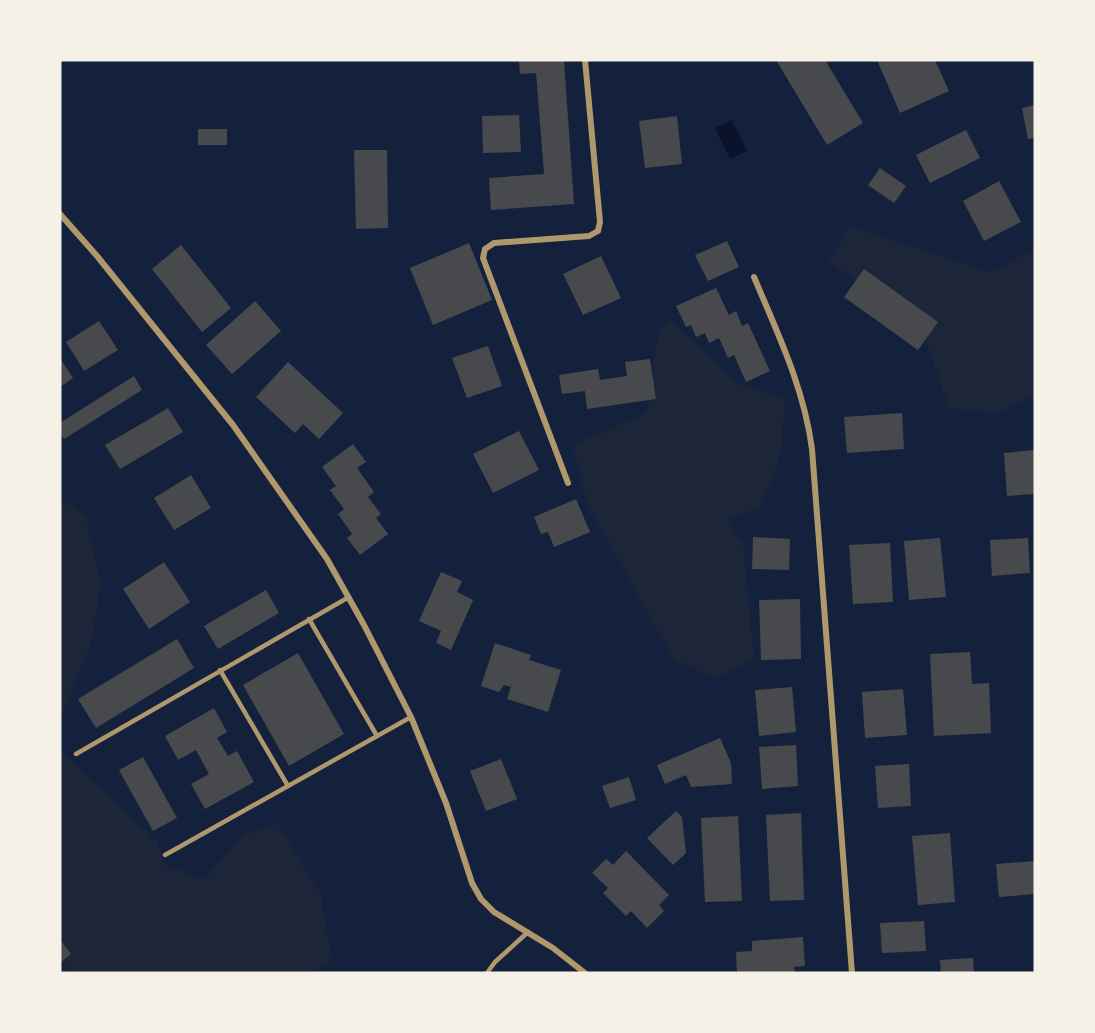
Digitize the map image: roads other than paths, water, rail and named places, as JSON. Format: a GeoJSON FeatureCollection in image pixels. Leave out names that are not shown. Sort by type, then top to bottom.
{"type":"FeatureCollection","features":[{"type":"Feature","properties":{"kind":"street"},"geometry":{"type":"LineString","coordinates":[[568,483],[483,258],[485,249],[494,243],[589,236],[598,231],[600,222],[585,60]]}},
{"type":"Feature","properties":{"kind":"street"},"geometry":{"type":"LineString","coordinates":[[60,214],[97,256],[233,425],[301,520],[349,597],[411,717],[446,803],[476,891],[494,912],[528,932],[585,973]]}},
{"type":"Feature","properties":{"kind":"street"},"geometry":{"type":"LineString","coordinates":[[754,277],[799,385],[812,449],[852,973]]}},
{"type":"Feature","properties":{"kind":"lane"},"geometry":{"type":"LineString","coordinates":[[76,754],[349,597]]}},
{"type":"Feature","properties":{"kind":"lane"},"geometry":{"type":"LineString","coordinates":[[309,619],[377,736]]}},
{"type":"Feature","properties":{"kind":"lane"},"geometry":{"type":"LineString","coordinates":[[220,670],[288,786]]}},
{"type":"Feature","properties":{"kind":"lane"},"geometry":{"type":"LineString","coordinates":[[165,855],[411,717]]}},
{"type":"Feature","properties":{"kind":"lane"},"geometry":{"type":"LineString","coordinates":[[487,973],[499,957],[528,932]]}}]}
